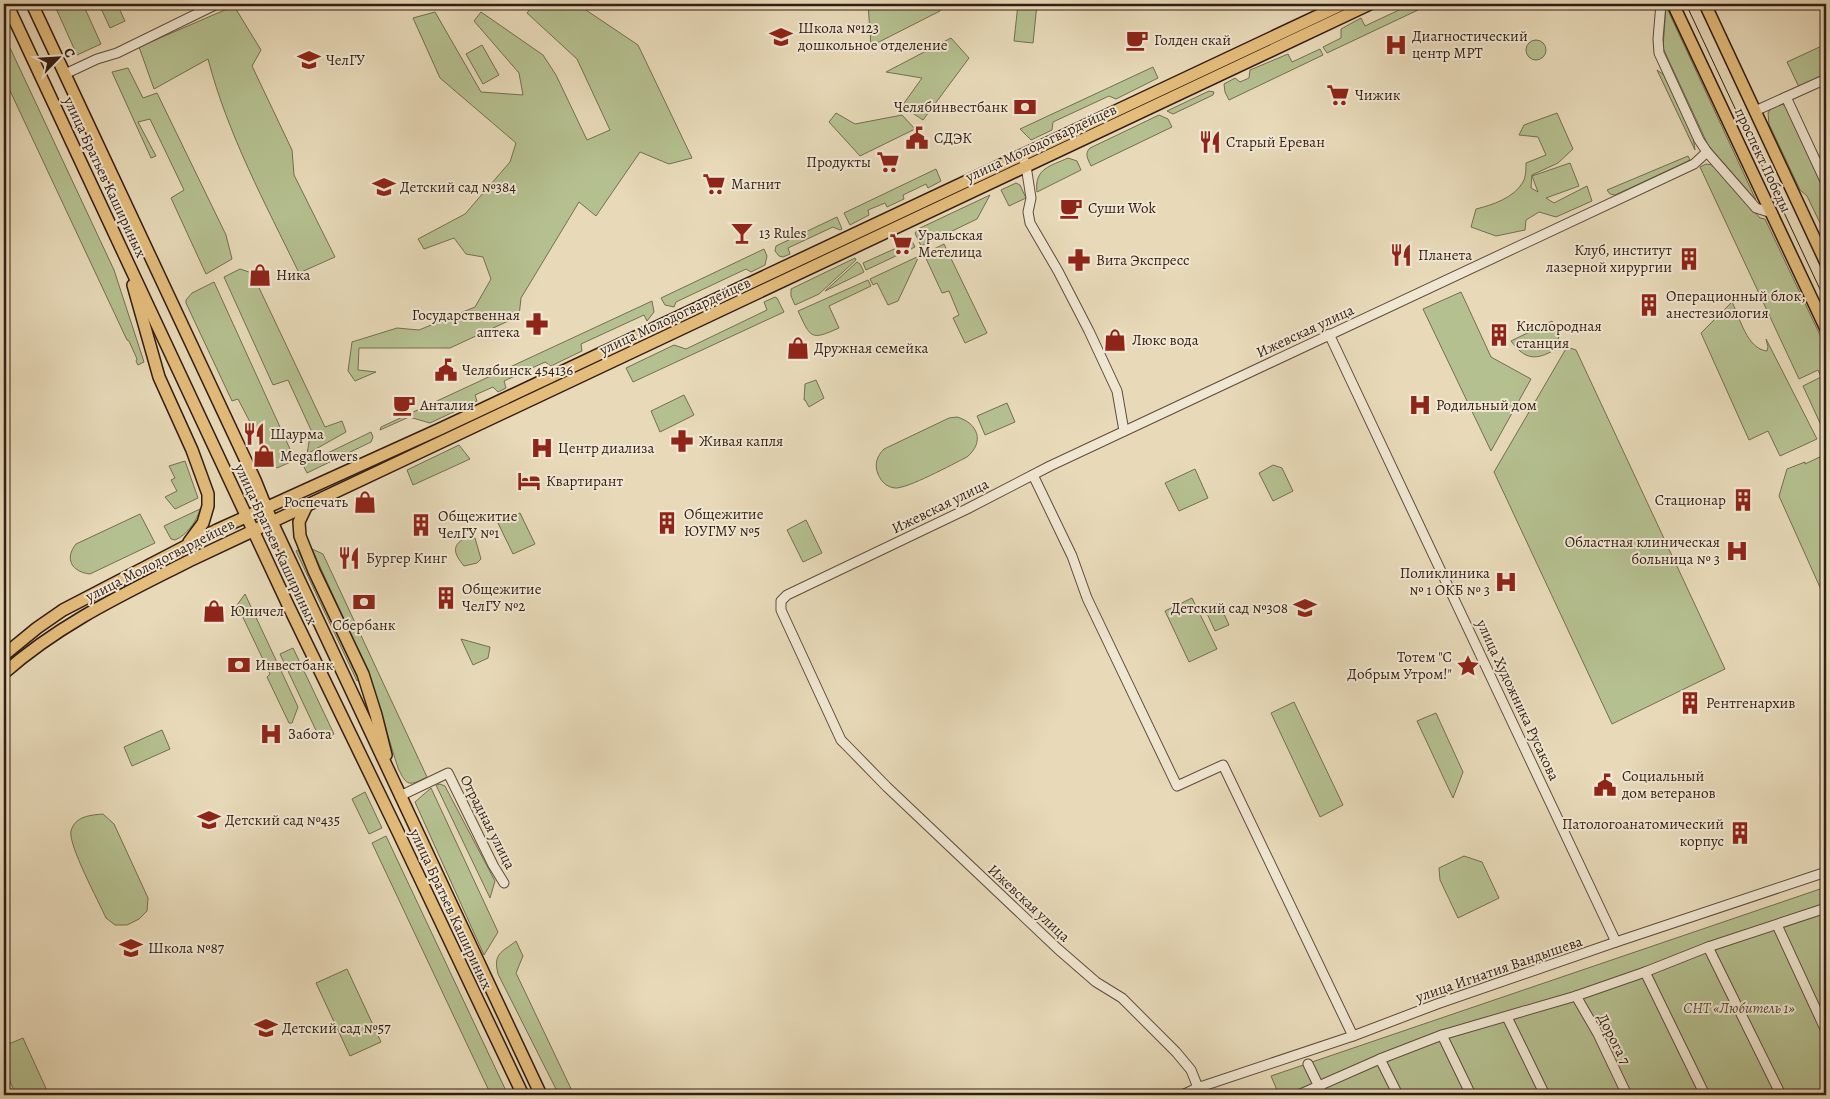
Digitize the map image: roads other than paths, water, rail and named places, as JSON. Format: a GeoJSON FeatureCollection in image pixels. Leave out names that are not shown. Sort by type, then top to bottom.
{"type":"FeatureCollection","features":[{"type":"Feature","properties":{"kind":"main road","name":"улица Братьев Кашириных"},"geometry":{"type":"LineString","coordinates":[[7,4],[246,516],[398,830],[522,1095]]}},
{"type":"Feature","properties":{"kind":"main road","name":"улица Братьев Кашириных"},"geometry":{"type":"LineString","coordinates":[[32,4],[251,472],[272,522],[541,1095]]}},
{"type":"Feature","properties":{"kind":"main road","name":"улица Молодогвардейцев"},"geometry":{"type":"LineString","coordinates":[[4,673],[70,623],[108,602],[253,530],[1024,161],[1343,4]]}},
{"type":"Feature","properties":{"kind":"main road","name":"улица Молодогвардейцев"},"geometry":{"type":"LineString","coordinates":[[4,655],[36,628],[64,610],[246,516],[386,454],[1370,4]]}},
{"type":"Feature","properties":{"kind":"main road","name":"проспект Победы"},"geometry":{"type":"LineString","coordinates":[[1673,4],[1826,329]]}},
{"type":"Feature","properties":{"kind":"main road","name":"проспект Победы"},"geometry":{"type":"LineString","coordinates":[[1705,4],[1826,263]]}},
{"type":"Feature","properties":{"kind":"main road"},"geometry":{"type":"LineString","coordinates":[[124,254],[156,369],[195,458],[208,494],[208,506],[203,523],[187,545]]}},
{"type":"Feature","properties":{"kind":"main road"},"geometry":{"type":"LineString","coordinates":[[307,505],[299,522],[300,536],[365,680],[392,779]]}},
{"type":"Feature","properties":{"kind":"main road"},"geometry":{"type":"LineString","coordinates":[[64,610],[70,623]]}},
{"type":"Feature","properties":{"kind":"street"},"geometry":{"type":"LineString","coordinates":[[65,74],[97,59],[117,53],[217,4]]}},
{"type":"Feature","properties":{"kind":"street"},"geometry":{"type":"LineString","coordinates":[[1661,4],[1658,39],[1659,53],[1706,152],[1756,208],[1772,213]]}},
{"type":"Feature","properties":{"kind":"street"},"geometry":{"type":"LineString","coordinates":[[1755,111],[1826,79]]}},
{"type":"Feature","properties":{"kind":"street"},"geometry":{"type":"LineString","coordinates":[[1786,97],[1826,183]]}},
{"type":"Feature","properties":{"kind":"street","name":"Ижевская улица"},"geometry":{"type":"LineString","coordinates":[[1199,1092],[1191,1070],[1176,1052],[1122,998],[1096,982],[1058,950],[887,787],[841,740],[781,610],[781,601],[787,595],[967,509],[1033,474],[1694,164],[1706,152]]}},
{"type":"Feature","properties":{"kind":"street"},"geometry":{"type":"LineString","coordinates":[[1024,161],[1031,198],[1028,212],[1030,222],[1089,331],[1117,391],[1124,431]]}},
{"type":"Feature","properties":{"kind":"street","name":"улица Художника Русакова"},"geometry":{"type":"LineString","coordinates":[[1329,334],[1616,942]]}},
{"type":"Feature","properties":{"kind":"street"},"geometry":{"type":"LineString","coordinates":[[1033,474],[1072,556],[1087,598],[1177,786],[1223,765],[1354,1036]]}},
{"type":"Feature","properties":{"kind":"street","name":"Отрадная улица"},"geometry":{"type":"LineString","coordinates":[[400,796],[448,773],[493,865],[504,883]]}},
{"type":"Feature","properties":{"kind":"street","name":"улица Игнатия Вандышева"},"geometry":{"type":"LineString","coordinates":[[1182,1095],[1199,1092],[1437,1004],[1826,872]]}},
{"type":"Feature","properties":{"kind":"street"},"geometry":{"type":"LineString","coordinates":[[1298,1095],[1380,1059],[1442,1035],[1576,996],[1826,908]]}},
{"type":"Feature","properties":{"kind":"street"},"geometry":{"type":"LineString","coordinates":[[1777,925],[1826,1031]]}},
{"type":"Feature","properties":{"kind":"street"},"geometry":{"type":"LineString","coordinates":[[1708,948],[1781,1095]]}},
{"type":"Feature","properties":{"kind":"street"},"geometry":{"type":"LineString","coordinates":[[1645,972],[1705,1095]]}},
{"type":"Feature","properties":{"kind":"street","name":"Дорога 7"},"geometry":{"type":"LineString","coordinates":[[1576,996],[1598,1034],[1627,1095]]}},
{"type":"Feature","properties":{"kind":"street"},"geometry":{"type":"LineString","coordinates":[[1507,1017],[1545,1095]]}},
{"type":"Feature","properties":{"kind":"street"},"geometry":{"type":"LineString","coordinates":[[1442,1035],[1471,1095]]}},
{"type":"Feature","properties":{"kind":"street"},"geometry":{"type":"LineString","coordinates":[[1380,1059],[1398,1095]]}},
{"type":"Feature","properties":{"kind":"street"},"geometry":{"type":"LineString","coordinates":[[1308,1064],[1324,1095]]}},
{"type":"Feature","properties":{"kind":"tram line"},"geometry":{"type":"LineString","coordinates":[[1686,4],[1826,302]]}},
{"type":"Feature","properties":{"kind":"place","name":"Школа №123 дошкольное отделение"},"geometry":{"type":"Point","coordinates":[781,37]}},
{"type":"Feature","properties":{"kind":"place","name":"Голден скай"},"geometry":{"type":"Point","coordinates":[1137,40]}},
{"type":"Feature","properties":{"kind":"place","name":"Диагностический центр МРТ"},"geometry":{"type":"Point","coordinates":[1396,45]}},
{"type":"Feature","properties":{"kind":"place","name":"ЧелГУ"},"geometry":{"type":"Point","coordinates":[309,60]}},
{"type":"Feature","properties":{"kind":"place","name":"Чижик"},"geometry":{"type":"Point","coordinates":[1338,95]}},
{"type":"Feature","properties":{"kind":"place","name":"Челябинвестбанк"},"geometry":{"type":"Point","coordinates":[1025,107]}},
{"type":"Feature","properties":{"kind":"place","name":"СДЭК"},"geometry":{"type":"Point","coordinates":[917,138]}},
{"type":"Feature","properties":{"kind":"place","name":"Старый Ереван"},"geometry":{"type":"Point","coordinates":[1210,142]}},
{"type":"Feature","properties":{"kind":"place","name":"Продукты"},"geometry":{"type":"Point","coordinates":[888,162]}},
{"type":"Feature","properties":{"kind":"place","name":"Магнит"},"geometry":{"type":"Point","coordinates":[714,184]}},
{"type":"Feature","properties":{"kind":"place","name":"Детский сад №384"},"geometry":{"type":"Point","coordinates":[384,187]}},
{"type":"Feature","properties":{"kind":"place","name":"Суши Wok"},"geometry":{"type":"Point","coordinates":[1071,208]}},
{"type":"Feature","properties":{"kind":"place","name":"13 Rules"},"geometry":{"type":"Point","coordinates":[742,233]}},
{"type":"Feature","properties":{"kind":"place","name":"Уральская Метелица"},"geometry":{"type":"Point","coordinates":[901,244]}},
{"type":"Feature","properties":{"kind":"place","name":"Планета"},"geometry":{"type":"Point","coordinates":[1401,255]}},
{"type":"Feature","properties":{"kind":"place","name":"Клуб, институт лазерной хирургии"},"geometry":{"type":"Point","coordinates":[1689,259]}},
{"type":"Feature","properties":{"kind":"place","name":"Вита Экспресс"},"geometry":{"type":"Point","coordinates":[1079,260]}},
{"type":"Feature","properties":{"kind":"place","name":"Ника"},"geometry":{"type":"Point","coordinates":[260,275]}},
{"type":"Feature","properties":{"kind":"place","name":"Операционный блок, анестезиология"},"geometry":{"type":"Point","coordinates":[1649,305]}},
{"type":"Feature","properties":{"kind":"place","name":"Государственная аптека"},"geometry":{"type":"Point","coordinates":[537,324]}},
{"type":"Feature","properties":{"kind":"place","name":"Кислородная станция"},"geometry":{"type":"Point","coordinates":[1499,335]}},
{"type":"Feature","properties":{"kind":"place","name":"Люкс вода"},"geometry":{"type":"Point","coordinates":[1115,340]}},
{"type":"Feature","properties":{"kind":"place","name":"Дружная семейка"},"geometry":{"type":"Point","coordinates":[798,348]}},
{"type":"Feature","properties":{"kind":"place","name":"Челябинск 454136"},"geometry":{"type":"Point","coordinates":[446,370]}},
{"type":"Feature","properties":{"kind":"place","name":"Анталия"},"geometry":{"type":"Point","coordinates":[404,405]}},
{"type":"Feature","properties":{"kind":"place","name":"Родильный дом"},"geometry":{"type":"Point","coordinates":[1420,405]}},
{"type":"Feature","properties":{"kind":"place","name":"Шаурма"},"geometry":{"type":"Point","coordinates":[254,434]}},
{"type":"Feature","properties":{"kind":"place","name":"Живая капля"},"geometry":{"type":"Point","coordinates":[682,441]}},
{"type":"Feature","properties":{"kind":"place","name":"Центр диализа"},"geometry":{"type":"Point","coordinates":[542,448]}},
{"type":"Feature","properties":{"kind":"place","name":"Megaflowers"},"geometry":{"type":"Point","coordinates":[264,456]}},
{"type":"Feature","properties":{"kind":"place","name":"Квартирант"},"geometry":{"type":"Point","coordinates":[529,481]}},
{"type":"Feature","properties":{"kind":"place","name":"Стационар"},"geometry":{"type":"Point","coordinates":[1743,500]}},
{"type":"Feature","properties":{"kind":"place","name":"Роспечать"},"geometry":{"type":"Point","coordinates":[365,502]}},
{"type":"Feature","properties":{"kind":"place","name":"Общежитие ЮУГМУ №5"},"geometry":{"type":"Point","coordinates":[667,523]}},
{"type":"Feature","properties":{"kind":"place","name":"Общежитие ЧелГУ №1"},"geometry":{"type":"Point","coordinates":[421,525]}},
{"type":"Feature","properties":{"kind":"place","name":"Областная клиническая больница № 3"},"geometry":{"type":"Point","coordinates":[1737,551]}},
{"type":"Feature","properties":{"kind":"place","name":"Бургер Кинг"},"geometry":{"type":"Point","coordinates":[349,558]}},
{"type":"Feature","properties":{"kind":"place","name":"Поликлиника № 1 ОКБ № 3"},"geometry":{"type":"Point","coordinates":[1506,582]}},
{"type":"Feature","properties":{"kind":"place","name":"Общежитие ЧелГУ №2"},"geometry":{"type":"Point","coordinates":[446,598]}},
{"type":"Feature","properties":{"kind":"place","name":"Сбербанк"},"geometry":{"type":"Point","coordinates":[364,602]}},
{"type":"Feature","properties":{"kind":"place","name":"Детский сад №308"},"geometry":{"type":"Point","coordinates":[1305,608]}},
{"type":"Feature","properties":{"kind":"place","name":"Юничел"},"geometry":{"type":"Point","coordinates":[214,611]}},
{"type":"Feature","properties":{"kind":"place","name":"Инвестбанк"},"geometry":{"type":"Point","coordinates":[239,665]}},
{"type":"Feature","properties":{"kind":"place","name":"Тотем \"С Добрым Утром!\""},"geometry":{"type":"Point","coordinates":[1468,666]}},
{"type":"Feature","properties":{"kind":"place","name":"Рентгенархив"},"geometry":{"type":"Point","coordinates":[1690,703]}},
{"type":"Feature","properties":{"kind":"place","name":"Забота"},"geometry":{"type":"Point","coordinates":[271,734]}},
{"type":"Feature","properties":{"kind":"place","name":"Социальный дом ветеранов"},"geometry":{"type":"Point","coordinates":[1605,785]}},
{"type":"Feature","properties":{"kind":"place","name":"Детский сад №435"},"geometry":{"type":"Point","coordinates":[209,820]}},
{"type":"Feature","properties":{"kind":"place","name":"Патологоанатомический корпус"},"geometry":{"type":"Point","coordinates":[1740,833]}},
{"type":"Feature","properties":{"kind":"place","name":"Школа №87"},"geometry":{"type":"Point","coordinates":[131,948]}},
{"type":"Feature","properties":{"kind":"place","name":"Детский сад №57"},"geometry":{"type":"Point","coordinates":[266,1028]}},
{"type":"Feature","properties":{"kind":"park label","name":"СНТ «Любитель 1»"},"geometry":{"type":"Point","coordinates":[1739,1008]}}]}
